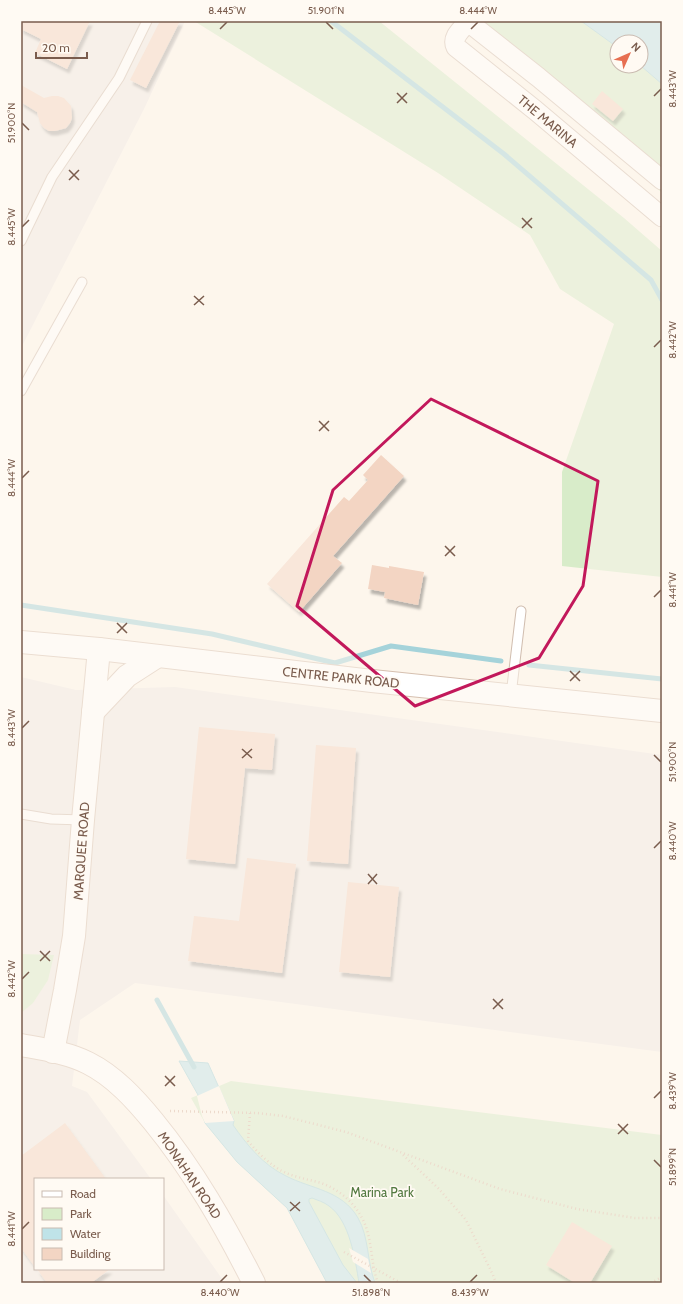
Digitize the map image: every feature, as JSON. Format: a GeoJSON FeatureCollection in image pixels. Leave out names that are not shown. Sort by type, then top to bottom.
{"type":"FeatureCollection","features":[{"type":"Feature","properties":{"kind":"street","name":"THE MARINA"},"geometry":{"type":"LineString","coordinates":[[662,180],[538,76],[467,21],[455,38],[454,43],[456,47],[541,115],[662,217]]}},
{"type":"Feature","properties":{"kind":"street","name":"CENTRE PARK ROAD"},"geometry":{"type":"LineString","coordinates":[[21,642],[158,656],[372,681],[662,711]]}},
{"type":"Feature","properties":{"kind":"street","name":"MARQUEE ROAD"},"geometry":{"type":"LineString","coordinates":[[53,1052],[74,936],[83,820],[100,650]]}},
{"type":"Feature","properties":{"kind":"street"},"geometry":{"type":"LineString","coordinates":[[93,712],[127,676],[158,656]]}},
{"type":"Feature","properties":{"kind":"street","name":"MONAHAN ROAD"},"geometry":{"type":"LineString","coordinates":[[21,1046],[53,1052],[80,1060],[94,1066],[115,1081],[146,1113],[174,1146],[203,1190],[254,1283]]}},
{"type":"Feature","properties":{"kind":"lane"},"geometry":{"type":"LineString","coordinates":[[21,241],[52,177],[119,78],[147,21]]}},
{"type":"Feature","properties":{"kind":"lane"},"geometry":{"type":"LineString","coordinates":[[21,391],[82,282]]}},
{"type":"Feature","properties":{"kind":"lane"},"geometry":{"type":"LineString","coordinates":[[511,695],[521,611]]}},
{"type":"Feature","properties":{"kind":"lane"},"geometry":{"type":"LineString","coordinates":[[21,814],[51,819],[83,820]]}},
{"type":"Feature","properties":{"kind":"path"},"geometry":{"type":"LineString","coordinates":[[146,1113],[159,1110],[232,1112],[283,1116],[346,1132],[500,1189],[577,1209],[635,1218],[662,1218]]}},
{"type":"Feature","properties":{"kind":"path"},"geometry":{"type":"LineString","coordinates":[[250,1113],[248,1141],[266,1161],[281,1170],[304,1180],[321,1183],[341,1194],[353,1203],[369,1233],[374,1268],[378,1283]]}},
{"type":"Feature","properties":{"kind":"path"},"geometry":{"type":"LineString","coordinates":[[401,1153],[438,1188],[466,1220],[496,1283]]}},
{"type":"Feature","properties":{"kind":"path"},"geometry":{"type":"LineString","coordinates":[[344,1252],[401,1283]]}},
{"type":"Feature","properties":{"kind":"path"},"geometry":{"type":"LineString","coordinates":[[651,1283],[662,1277]]}},
{"type":"Feature","properties":{"kind":"highlighted area"},"geometry":{"type":"Polygon","coordinates":[[[431,399],[598,481],[583,586],[539,658],[415,706],[297,606],[333,490],[431,399]]]}},
{"type":"Feature","properties":{"kind":"shaded area"},"geometry":{"type":"Polygon","coordinates":[[[21,21],[185,21],[144,109],[21,348],[21,21]]]}},
{"type":"Feature","properties":{"kind":"shaded area"},"geometry":{"type":"Polygon","coordinates":[[[21,677],[76,690],[175,687],[662,755],[662,1052],[135,983],[80,1020],[72,1086],[87,1092],[150,1178],[34,1178],[34,1270],[164,1270],[164,1196],[225,1283],[21,1283],[21,677]]]}},
{"type":"Feature","properties":{"kind":"green space"},"geometry":{"type":"Polygon","coordinates":[[[194,21],[379,21],[624,218],[662,251],[662,577],[562,566],[562,472],[614,324],[560,289],[530,235],[438,173],[194,21]]]}},
{"type":"Feature","properties":{"kind":"green space"},"geometry":{"type":"Polygon","coordinates":[[[461,21],[581,21],[609,41],[609,74],[649,73],[662,84],[662,193],[461,21]]]}},
{"type":"Feature","properties":{"kind":"green space"},"geometry":{"type":"Polygon","coordinates":[[[21,954],[54,955],[48,980],[33,1003],[21,1013],[21,954]]]}},
{"type":"Feature","properties":{"kind":"green space","name":"Marina Park"},"geometry":{"type":"Polygon","coordinates":[[[231,1081],[662,1135],[662,1283],[327,1283],[287,1208],[237,1162],[205,1123],[191,1098],[231,1081]]]}},
{"type":"Feature","properties":{"kind":"water"},"geometry":{"type":"Polygon","coordinates":[[[581,21],[662,21],[662,84],[649,73],[649,34],[609,34],[609,41],[581,21]]]}},
{"type":"Feature","properties":{"kind":"water"},"geometry":{"type":"Polygon","coordinates":[[[179,1061],[208,1063],[234,1121],[233,1125],[250,1147],[270,1166],[286,1176],[325,1191],[344,1201],[362,1225],[375,1283],[359,1283],[356,1263],[350,1241],[342,1221],[329,1206],[312,1198],[309,1199],[309,1202],[343,1265],[357,1283],[327,1283],[287,1208],[237,1162],[205,1123],[198,1095],[179,1061]]]}},
{"type":"Feature","properties":{"kind":"pier"},"geometry":{"type":"Polygon","coordinates":[[[219,1086],[234,1121],[205,1123],[197,1096],[219,1086]]]}},
{"type":"Feature","properties":{"kind":"pier"},"geometry":{"type":"Polygon","coordinates":[[[349,1248],[368,1259],[371,1273],[353,1262],[349,1248]]]}},
{"type":"Feature","properties":{"kind":"building"},"geometry":{"type":"Polygon","coordinates":[[[21,21],[90,21],[67,69],[35,53],[41,39],[21,29],[21,21]]]}},
{"type":"Feature","properties":{"kind":"building"},"geometry":{"type":"Polygon","coordinates":[[[160,21],[180,21],[146,88],[130,80],[160,21]]]}},
{"type":"Feature","properties":{"kind":"building"},"geometry":{"type":"Polygon","coordinates":[[[21,85],[44,98],[58,96],[64,98],[71,106],[72,118],[66,128],[49,131],[44,128],[40,123],[37,112],[21,102],[21,85]]]}},
{"type":"Feature","properties":{"kind":"building"},"geometry":{"type":"Polygon","coordinates":[[[602,91],[623,109],[613,121],[592,104],[602,91]]]}},
{"type":"Feature","properties":{"kind":"building"},"geometry":{"type":"Polygon","coordinates":[[[381,455],[404,476],[333,556],[342,563],[299,612],[267,584],[344,497],[349,501],[368,480],[363,475],[381,455]]]}},
{"type":"Feature","properties":{"kind":"building"},"geometry":{"type":"Polygon","coordinates":[[[372,565],[389,568],[389,566],[424,572],[418,605],[384,598],[385,592],[368,589],[372,565]]]}},
{"type":"Feature","properties":{"kind":"building"},"geometry":{"type":"Polygon","coordinates":[[[199,727],[275,734],[272,770],[245,768],[235,864],[186,859],[199,727]]]}},
{"type":"Feature","properties":{"kind":"building"},"geometry":{"type":"Polygon","coordinates":[[[316,745],[356,748],[348,864],[307,861],[316,745]]]}},
{"type":"Feature","properties":{"kind":"building"},"geometry":{"type":"Polygon","coordinates":[[[247,858],[296,864],[282,973],[188,961],[194,916],[239,921],[247,858]]]}},
{"type":"Feature","properties":{"kind":"building"},"geometry":{"type":"Polygon","coordinates":[[[348,882],[399,887],[390,977],[339,972],[348,882]]]}},
{"type":"Feature","properties":{"kind":"building"},"geometry":{"type":"Polygon","coordinates":[[[65,1123],[105,1178],[34,1178],[34,1266],[21,1248],[21,1156],[65,1123]]]}},
{"type":"Feature","properties":{"kind":"building"},"geometry":{"type":"Polygon","coordinates":[[[572,1222],[612,1246],[590,1283],[575,1283],[546,1265],[572,1222]]]}},
{"type":"Feature","properties":{"kind":"building"},"geometry":{"type":"Polygon","coordinates":[[[38,1270],[109,1270],[91,1283],[47,1283],[38,1270]]]}},
{"type":"Feature","properties":{"kind":"waterway"},"geometry":{"type":"LineString","coordinates":[[331,21],[504,154],[651,280],[662,300]]}},
{"type":"Feature","properties":{"kind":"waterway"},"geometry":{"type":"LineString","coordinates":[[21,605],[212,634],[335,663],[391,646],[501,661]]}},
{"type":"Feature","properties":{"kind":"waterway"},"geometry":{"type":"LineString","coordinates":[[529,665],[662,679]]}},
{"type":"Feature","properties":{"kind":"waterway"},"geometry":{"type":"LineString","coordinates":[[157,1000],[194,1067]]}}]}
